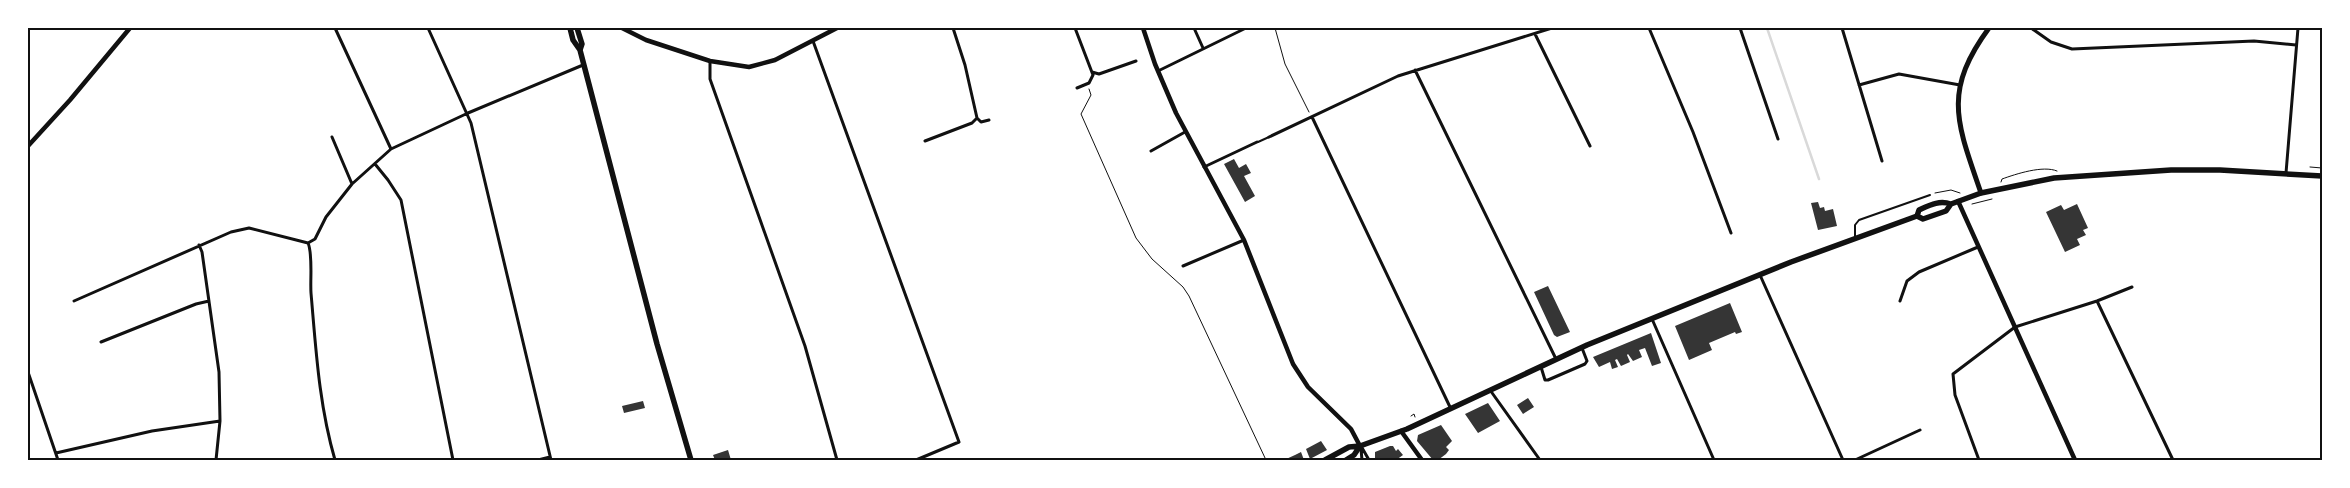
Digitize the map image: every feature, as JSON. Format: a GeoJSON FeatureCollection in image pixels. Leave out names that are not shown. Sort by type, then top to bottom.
{"type":"FeatureCollection","features":[{"type":"Feature","properties":{"kind":"main road"},"geometry":{"type":"LineString","coordinates":[[570,28],[573,40],[580,50],[657,344],[691,460]]}},
{"type":"Feature","properties":{"kind":"main road"},"geometry":{"type":"LineString","coordinates":[[577,28],[582,44],[580,50]]}},
{"type":"Feature","properties":{"kind":"main road"},"geometry":{"type":"LineString","coordinates":[[1981,193],[1960,125],[1958,98],[1961,77],[1970,56],[1990,28]]}},
{"type":"Feature","properties":{"kind":"main road"},"geometry":{"type":"LineString","coordinates":[[1325,460],[1349,447],[1360,446],[1401,431],[1581,348],[1760,274],[1917,216],[1923,219],[1946,210],[1951,204],[1981,193],[1999,188],[2069,177],[2171,170],[2286,173],[2322,176]]}},
{"type":"Feature","properties":{"kind":"main road"},"geometry":{"type":"LineString","coordinates":[[1917,216],[1919,210],[1942,201],[1951,204]]}},
{"type":"Feature","properties":{"kind":"main road"},"geometry":{"type":"LineString","coordinates":[[1346,460],[1354,455],[1360,446]]}},
{"type":"Feature","properties":{"kind":"street"},"geometry":{"type":"LineString","coordinates":[[28,146],[70,100],[130,28]]}},
{"type":"Feature","properties":{"kind":"street"},"geometry":{"type":"LineString","coordinates":[[335,28],[391,149]]}},
{"type":"Feature","properties":{"kind":"street"},"geometry":{"type":"LineString","coordinates":[[428,28],[468,112],[551,459],[538,460]]}},
{"type":"Feature","properties":{"kind":"street"},"geometry":{"type":"LineString","coordinates":[[622,28],[646,40],[710,61],[736,67],[763,65],[837,28]]}},
{"type":"Feature","properties":{"kind":"street"},"geometry":{"type":"LineString","coordinates":[[953,28],[965,65],[977,118],[981,122],[988,120]]}},
{"type":"Feature","properties":{"kind":"street"},"geometry":{"type":"LineString","coordinates":[[1075,28],[1092,71],[1091,81],[1077,88]]}},
{"type":"Feature","properties":{"kind":"street"},"geometry":{"type":"LineString","coordinates":[[1143,28],[1158,71],[1185,132],[1244,240],[1300,377],[1323,403],[1351,429],[1369,460]]}},
{"type":"Feature","properties":{"kind":"street"},"geometry":{"type":"LineString","coordinates":[[1194,28],[1203,48]]}},
{"type":"Feature","properties":{"kind":"street"},"geometry":{"type":"LineString","coordinates":[[1158,71],[1246,28]]}},
{"type":"Feature","properties":{"kind":"street"},"geometry":{"type":"LineString","coordinates":[[1269,137],[1398,76],[1552,28]]}},
{"type":"Feature","properties":{"kind":"street"},"geometry":{"type":"LineString","coordinates":[[1649,28],[1693,132],[1731,233]]}},
{"type":"Feature","properties":{"kind":"street"},"geometry":{"type":"LineString","coordinates":[[1740,28],[1778,139]]}},
{"type":"Feature","properties":{"kind":"street"},"geometry":{"type":"LineString","coordinates":[[1842,28],[1882,160]]}},
{"type":"Feature","properties":{"kind":"street"},"geometry":{"type":"LineString","coordinates":[[2031,28],[2051,42],[2072,49],[2254,41],[2296,46]]}},
{"type":"Feature","properties":{"kind":"street"},"geometry":{"type":"LineString","coordinates":[[2286,173],[2298,28]]}},
{"type":"Feature","properties":{"kind":"street"},"geometry":{"type":"LineString","coordinates":[[1535,34],[1590,146]]}},
{"type":"Feature","properties":{"kind":"street"},"geometry":{"type":"LineString","coordinates":[[812,41],[959,442],[916,460]]}},
{"type":"Feature","properties":{"kind":"street"},"geometry":{"type":"LineString","coordinates":[[1092,71],[1099,74],[1136,60]]}},
{"type":"Feature","properties":{"kind":"street"},"geometry":{"type":"LineString","coordinates":[[710,61],[710,80],[805,346],[837,460]]}},
{"type":"Feature","properties":{"kind":"street"},"geometry":{"type":"LineString","coordinates":[[308,243],[314,239],[326,217],[352,184],[391,149],[468,112],[583,65]]}},
{"type":"Feature","properties":{"kind":"street"},"geometry":{"type":"LineString","coordinates":[[1415,70],[1556,359]]}},
{"type":"Feature","properties":{"kind":"street"},"geometry":{"type":"LineString","coordinates":[[1859,85],[1899,74],[1960,84]]}},
{"type":"Feature","properties":{"kind":"street"},"geometry":{"type":"LineString","coordinates":[[1312,117],[1450,407]]}},
{"type":"Feature","properties":{"kind":"street"},"geometry":{"type":"LineString","coordinates":[[924,141],[972,122],[977,118]]}},
{"type":"Feature","properties":{"kind":"street"},"geometry":{"type":"LineString","coordinates":[[1151,151],[1185,132]]}},
{"type":"Feature","properties":{"kind":"street"},"geometry":{"type":"LineString","coordinates":[[332,137],[352,184]]}},
{"type":"Feature","properties":{"kind":"street"},"geometry":{"type":"LineString","coordinates":[[1204,167],[1257,142]]}},
{"type":"Feature","properties":{"kind":"street"},"geometry":{"type":"LineString","coordinates":[[375,164],[401,200],[453,460]]}},
{"type":"Feature","properties":{"kind":"street"},"geometry":{"type":"LineString","coordinates":[[1958,201],[2075,460]]}},
{"type":"Feature","properties":{"kind":"street"},"geometry":{"type":"LineString","coordinates":[[74,300],[199,245],[249,228],[308,243],[311,248],[310,274],[322,408],[335,460]]}},
{"type":"Feature","properties":{"kind":"street"},"geometry":{"type":"LineString","coordinates":[[1183,266],[1244,240]]}},
{"type":"Feature","properties":{"kind":"street"},"geometry":{"type":"LineString","coordinates":[[199,245],[202,252],[219,372],[220,421],[216,460]]}},
{"type":"Feature","properties":{"kind":"street"},"geometry":{"type":"LineString","coordinates":[[1900,301],[1906,281],[1913,276],[1978,247]]}},
{"type":"Feature","properties":{"kind":"street"},"geometry":{"type":"LineString","coordinates":[[1760,274],[1843,460]]}},
{"type":"Feature","properties":{"kind":"street"},"geometry":{"type":"LineString","coordinates":[[1979,460],[1955,395],[1953,374],[2015,327],[2097,301],[2132,287]]}},
{"type":"Feature","properties":{"kind":"street"},"geometry":{"type":"LineString","coordinates":[[101,342],[196,304],[209,301]]}},
{"type":"Feature","properties":{"kind":"street"},"geometry":{"type":"LineString","coordinates":[[2097,301],[2174,460]]}},
{"type":"Feature","properties":{"kind":"street"},"geometry":{"type":"LineString","coordinates":[[1652,319],[1714,460]]}},
{"type":"Feature","properties":{"kind":"street"},"geometry":{"type":"LineString","coordinates":[[1540,366],[1545,380],[1548,380],[1585,364],[1587,360],[1581,348]]}},
{"type":"Feature","properties":{"kind":"street"},"geometry":{"type":"LineString","coordinates":[[28,372],[58,460]]}},
{"type":"Feature","properties":{"kind":"street"},"geometry":{"type":"LineString","coordinates":[[1490,389],[1540,460]]}},
{"type":"Feature","properties":{"kind":"street"},"geometry":{"type":"LineString","coordinates":[[56,453],[152,431],[220,421]]}},
{"type":"Feature","properties":{"kind":"street"},"geometry":{"type":"LineString","coordinates":[[1854,460],[1920,430]]}},
{"type":"Feature","properties":{"kind":"street"},"geometry":{"type":"LineString","coordinates":[[1401,431],[1422,460]]}},
{"type":"Feature","properties":{"kind":"street"},"geometry":{"type":"LineString","coordinates":[[1360,446],[1362,460]]}},
{"type":"Feature","properties":{"kind":"lane"},"geometry":{"type":"LineString","coordinates":[[1257,142],[1269,137]]}},
{"type":"Feature","properties":{"kind":"lane"},"geometry":{"type":"LineString","coordinates":[[1852,239],[1855,225],[1859,220],[1930,195]]}},
{"type":"Feature","properties":{"kind":"path"},"geometry":{"type":"LineString","coordinates":[[1275,28],[1286,64],[1312,117]]}},
{"type":"Feature","properties":{"kind":"path"},"geometry":{"type":"LineString","coordinates":[[1091,95],[1081,114],[1136,238],[1152,259],[1189,296],[1266,460]]}},
{"type":"Feature","properties":{"kind":"path"},"geometry":{"type":"LineString","coordinates":[[1999,188],[2002,179],[2049,168],[2069,177]]}},
{"type":"Feature","properties":{"kind":"path"},"geometry":{"type":"LineString","coordinates":[[1930,195],[1950,190],[1958,191],[1966,198]]}},
{"type":"Feature","properties":{"kind":"building"},"geometry":{"type":"Polygon","coordinates":[[[1234,159],[1239,168],[1246,164],[1251,173],[1244,176],[1255,196],[1245,202],[1224,164],[1234,159]]]}},
{"type":"Feature","properties":{"kind":"building"},"geometry":{"type":"Polygon","coordinates":[[[1818,202],[1820,208],[1824,207],[1825,211],[1833,209],[1837,226],[1818,230],[1811,203],[1818,202]]]}},
{"type":"Feature","properties":{"kind":"building"},"geometry":{"type":"Polygon","coordinates":[[[2077,204],[2088,228],[2083,230],[2086,235],[2077,239],[2080,245],[2065,252],[2046,212],[2061,205],[2064,210],[2077,204]]]}},
{"type":"Feature","properties":{"kind":"building"},"geometry":{"type":"Polygon","coordinates":[[[1548,286],[1570,332],[1557,337],[1554,335],[1534,292],[1548,286]]]}},
{"type":"Feature","properties":{"kind":"building"},"geometry":{"type":"Polygon","coordinates":[[[1730,303],[1742,332],[1736,334],[1735,332],[1709,343],[1712,350],[1689,360],[1675,326],[1730,303]]]}},
{"type":"Feature","properties":{"kind":"building"},"geometry":{"type":"Polygon","coordinates":[[[1651,333],[1661,363],[1652,366],[1645,348],[1639,350],[1642,357],[1633,361],[1628,354],[1630,362],[1621,366],[1617,359],[1615,360],[1618,367],[1612,369],[1610,362],[1599,367],[1593,357],[1651,333]]]}},
{"type":"Feature","properties":{"kind":"building"},"geometry":{"type":"Polygon","coordinates":[[[1528,398],[1534,407],[1523,414],[1517,405],[1528,398]]]}},
{"type":"Feature","properties":{"kind":"building"},"geometry":{"type":"Polygon","coordinates":[[[643,401],[645,408],[624,413],[622,406],[643,401]]]}},
{"type":"Feature","properties":{"kind":"building"},"geometry":{"type":"Polygon","coordinates":[[[1488,403],[1500,421],[1478,433],[1465,414],[1488,403]]]}},
{"type":"Feature","properties":{"kind":"building"},"geometry":{"type":"Polygon","coordinates":[[[1441,425],[1452,441],[1446,447],[1449,450],[1446,454],[1438,460],[1433,460],[1417,441],[1418,435],[1441,425]]]}},
{"type":"Feature","properties":{"kind":"building"},"geometry":{"type":"Polygon","coordinates":[[[1321,441],[1327,450],[1310,459],[1306,449],[1321,441]]]}},
{"type":"Feature","properties":{"kind":"building"},"geometry":{"type":"Polygon","coordinates":[[[1393,446],[1396,451],[1398,449],[1403,455],[1396,460],[1375,460],[1375,452],[1393,446]]]}},
{"type":"Feature","properties":{"kind":"building"},"geometry":{"type":"Polygon","coordinates":[[[728,450],[731,460],[715,460],[713,455],[728,450]]]}},
{"type":"Feature","properties":{"kind":"building"},"geometry":{"type":"Polygon","coordinates":[[[1301,452],[1304,460],[1284,460],[1295,455],[1301,452]]]}},
{"type":"Feature","properties":{"kind":"waterway"},"geometry":{"type":"LineString","coordinates":[[1767,28],[1819,179]]}}]}
